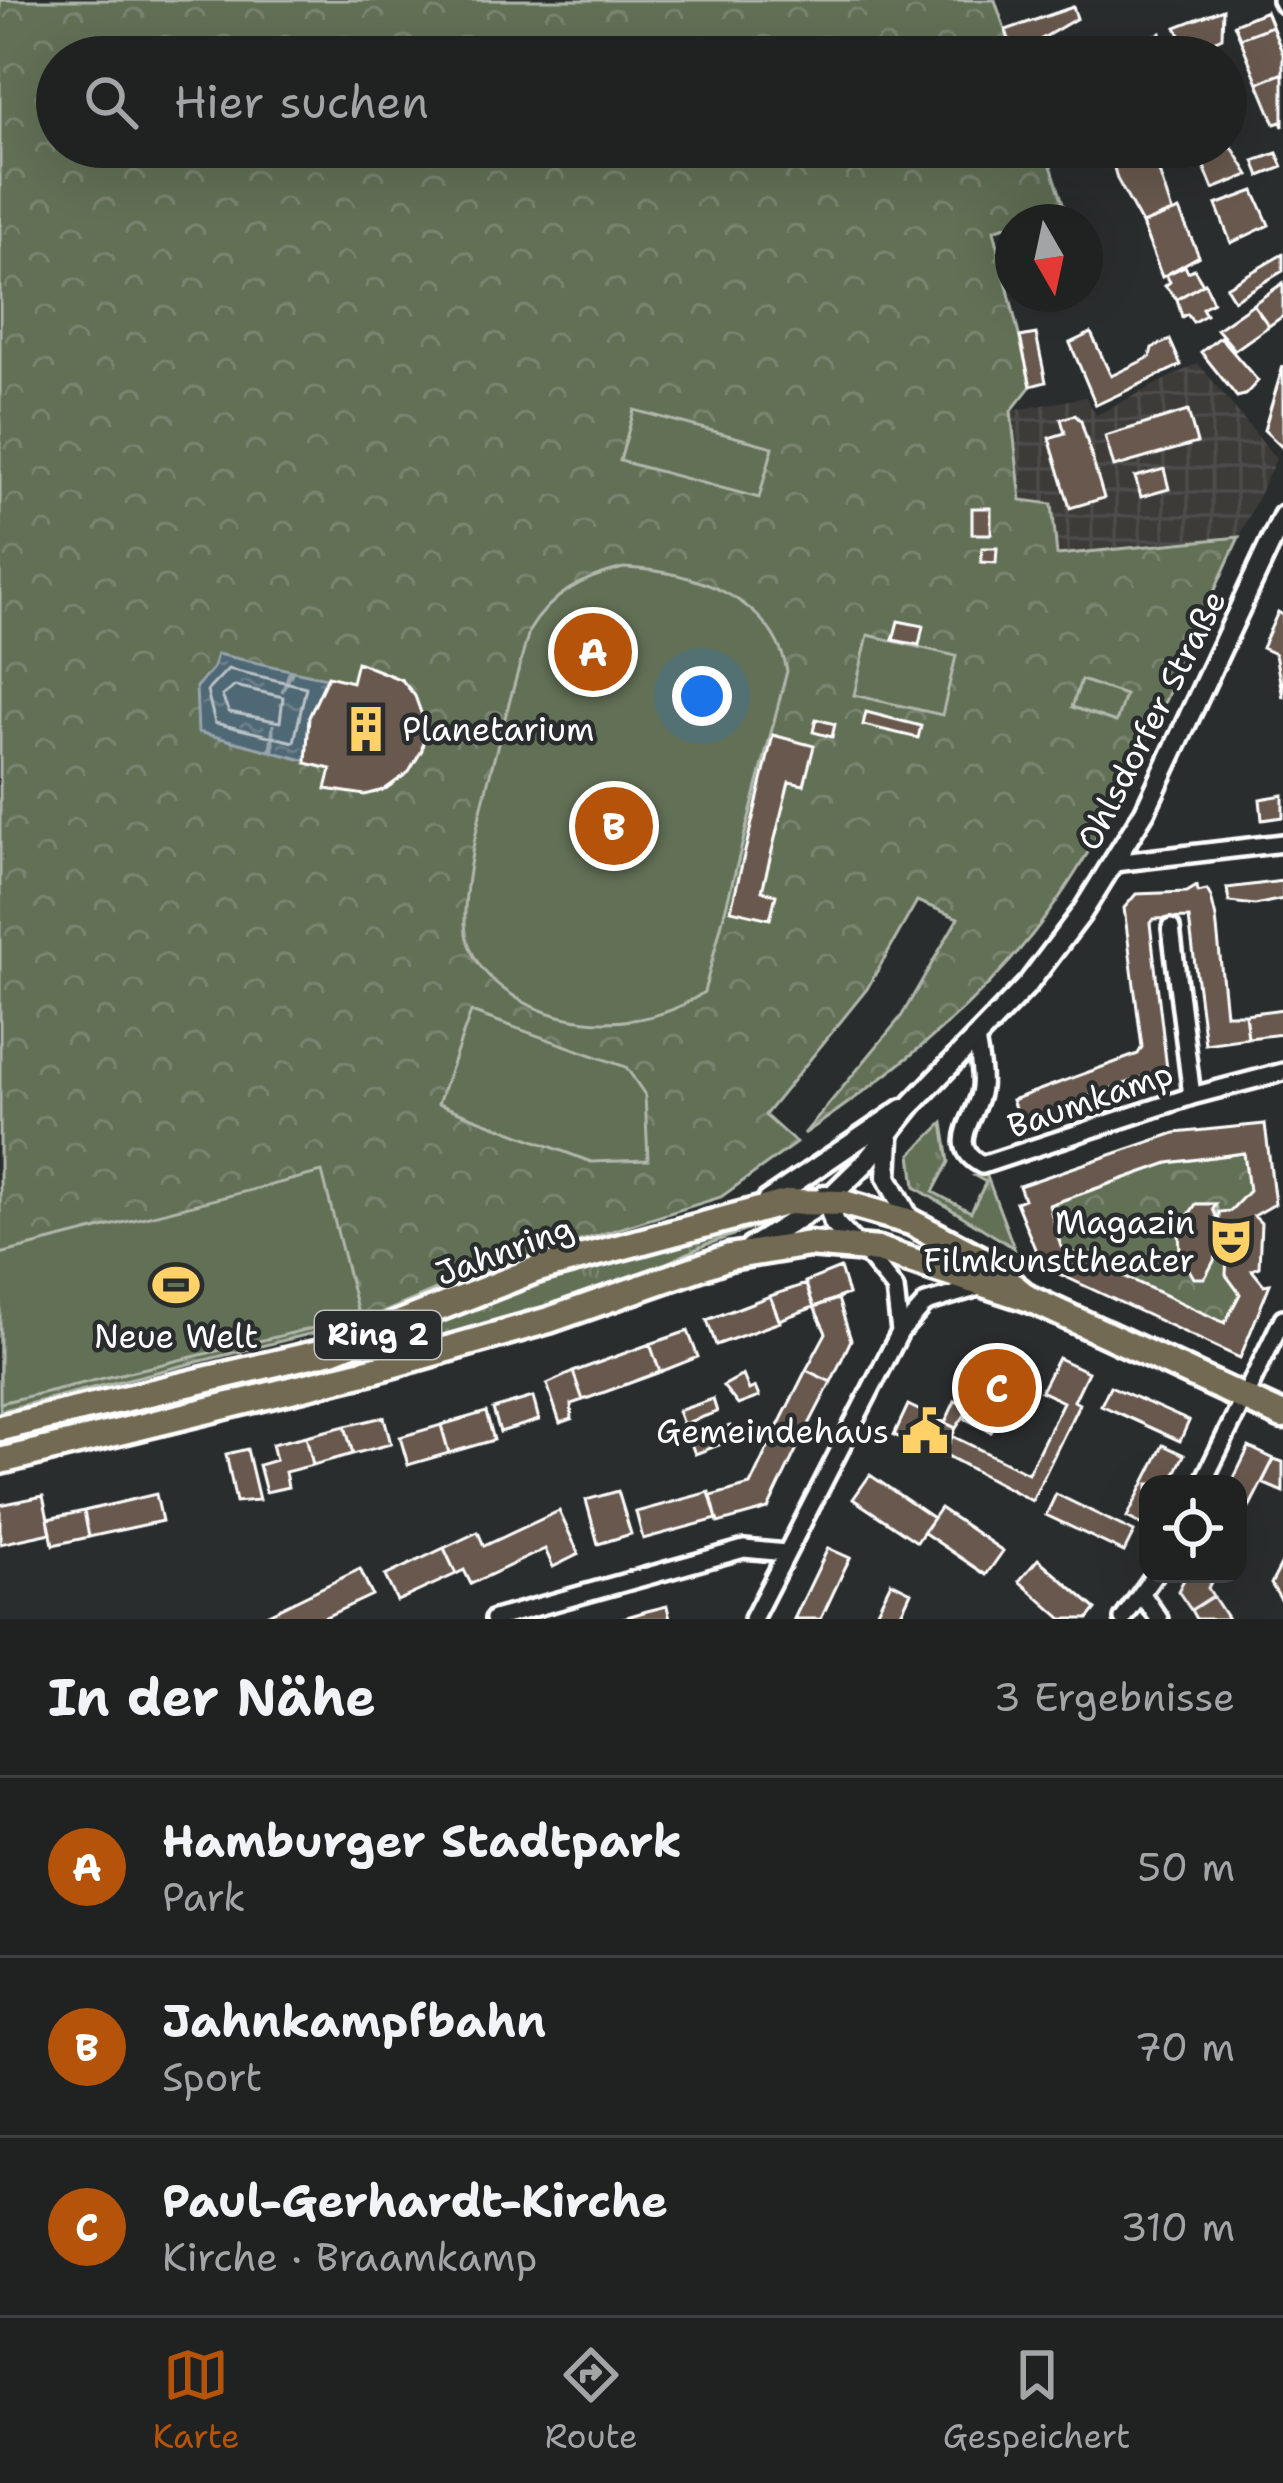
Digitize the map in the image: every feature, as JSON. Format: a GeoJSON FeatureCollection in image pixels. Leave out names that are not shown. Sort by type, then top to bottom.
{"type":"FeatureCollection","features":[{"type":"Feature","properties":{"kind":"main road","name":"Jahnring"},"geometry":{"type":"LineString","coordinates":[[0,1428],[332,1350],[535,1270],[746,1210],[826,1202]]}},
{"type":"Feature","properties":{"kind":"main road","name":"Ring 2"},"geometry":{"type":"LineString","coordinates":[[826,1202],[911,1222],[979,1258],[1030,1299]]}},
{"type":"Feature","properties":{"kind":"main road","name":"Ring 2"},"geometry":{"type":"LineString","coordinates":[[0,1461],[377,1370],[729,1257],[793,1245],[855,1245],[900,1255],[1030,1299],[1283,1416]]}},
{"type":"Feature","properties":{"kind":"street","name":"Ohlsdorfer Straße"},"geometry":{"type":"LineString","coordinates":[[729,1257],[826,1202],[1028,984],[1114,863],[1147,807],[1283,516]]}},
{"type":"Feature","properties":{"kind":"street"},"geometry":{"type":"LineString","coordinates":[[1114,863],[1283,843]]}},
{"type":"Feature","properties":{"kind":"street"},"geometry":{"type":"LineString","coordinates":[[1171,928],[1192,1096]]}},
{"type":"Feature","properties":{"kind":"street","name":"Baumkamp"},"geometry":{"type":"LineString","coordinates":[[976,1038],[981,1092],[962,1139],[970,1158],[982,1166],[1192,1096],[1283,1072]]}},
{"type":"Feature","properties":{"kind":"street","name":"Ohlsdorfer Straße"},"geometry":{"type":"LineString","coordinates":[[746,1210],[836,1157],[913,1103]]}},
{"type":"Feature","properties":{"kind":"street"},"geometry":{"type":"LineString","coordinates":[[890,1134],[887,1178],[911,1222]]}},
{"type":"Feature","properties":{"kind":"street"},"geometry":{"type":"LineString","coordinates":[[836,1157],[825,1182],[826,1202],[834,1223],[891,1281],[900,1332]]}},
{"type":"Feature","properties":{"kind":"street"},"geometry":{"type":"LineString","coordinates":[[753,1619],[900,1332],[926,1303],[982,1286]]}},
{"type":"Feature","properties":{"kind":"street"},"geometry":{"type":"LineString","coordinates":[[1207,1475],[1283,1318]]}},
{"type":"Feature","properties":{"kind":"street"},"geometry":{"type":"LineString","coordinates":[[494,1619],[744,1549],[786,1553]]}},
{"type":"Feature","properties":{"kind":"street"},"geometry":{"type":"LineString","coordinates":[[1123,1619],[1151,1583]]}},
{"type":"Feature","properties":{"kind":"street"},"geometry":{"type":"LineString","coordinates":[[1144,1597],[1159,1619]]}},
{"type":"Feature","properties":{"kind":"shaded area"},"geometry":{"type":"Polygon","coordinates":[[[1198,363],[1276,459],[1239,537],[1057,555],[1021,501],[1011,411],[1086,397],[1096,415],[1198,363]]]}},
{"type":"Feature","properties":{"kind":"green space"},"geometry":{"type":"Polygon","coordinates":[[[0,0],[995,0],[1007,36],[36,36],[36,168],[1052,168],[1063,204],[995,204],[995,312],[1013,312],[1031,386],[1011,411],[1021,500],[1052,504],[1057,555],[1239,537],[1092,846],[1007,965],[925,1043],[804,1134],[901,1017],[958,918],[917,901],[867,989],[765,1115],[796,1143],[721,1197],[471,1275],[366,1320],[0,1411],[0,0]]]}},
{"type":"Feature","properties":{"kind":"green space"},"geometry":{"type":"Polygon","coordinates":[[[634,410],[773,447],[759,498],[620,461],[634,410]]]}},
{"type":"Feature","properties":{"kind":"green space"},"geometry":{"type":"Polygon","coordinates":[[[624,568],[701,582],[746,606],[765,624],[787,671],[704,992],[654,1016],[599,1022],[548,1013],[504,990],[472,953],[465,911],[476,833],[529,631],[569,589],[624,568]]]}},
{"type":"Feature","properties":{"kind":"green space"},"geometry":{"type":"Polygon","coordinates":[[[868,635],[956,656],[942,715],[854,695],[868,635]]]}},
{"type":"Feature","properties":{"kind":"green space"},"geometry":{"type":"Polygon","coordinates":[[[1081,680],[1125,695],[1116,722],[1072,707],[1081,680]]]}},
{"type":"Feature","properties":{"kind":"green space"},"geometry":{"type":"Polygon","coordinates":[[[471,1012],[626,1067],[645,1095],[648,1160],[591,1162],[438,1104],[471,1012]]]}},
{"type":"Feature","properties":{"kind":"green space"},"geometry":{"type":"Polygon","coordinates":[[[943,1123],[949,1162],[933,1192],[971,1212],[986,1182],[975,1176],[986,1174],[1014,1248],[915,1187],[911,1154],[943,1123]]]}},
{"type":"Feature","properties":{"kind":"green space"},"geometry":{"type":"Polygon","coordinates":[[[1244,1153],[1249,1191],[1219,1223],[1216,1204],[1196,1204],[1182,1230],[1190,1274],[1205,1270],[1217,1255],[1227,1255],[1240,1294],[1225,1323],[1061,1247],[1050,1205],[1168,1163],[1244,1153]]]}},
{"type":"Feature","properties":{"kind":"green space","name":"Neue Welt"},"geometry":{"type":"Polygon","coordinates":[[[322,1172],[359,1317],[0,1403],[0,1254],[322,1172]]]}},
{"type":"Feature","properties":{"kind":"green space"},"geometry":{"type":"Polygon","coordinates":[[[781,1218],[705,1245],[625,1283],[353,1364],[0,1448],[0,1441],[337,1362],[597,1263],[781,1218]]]}},
{"type":"Feature","properties":{"kind":"water"},"geometry":{"type":"Polygon","coordinates":[[[217,654],[290,670],[282,692],[293,671],[327,678],[309,720],[307,761],[273,752],[273,724],[270,751],[198,732],[196,687],[213,668],[217,654]]]}},
{"type":"Feature","properties":{"kind":"building"},"geometry":{"type":"Polygon","coordinates":[[[1073,7],[1077,18],[1046,36],[1008,36],[1006,30],[1073,7]]]}},
{"type":"Feature","properties":{"kind":"building"},"geometry":{"type":"Polygon","coordinates":[[[1223,9],[1222,36],[1180,36],[1176,27],[1223,9]]]}},
{"type":"Feature","properties":{"kind":"building"},"geometry":{"type":"Polygon","coordinates":[[[1266,11],[1272,26],[1239,36],[1234,24],[1266,11]]]}},
{"type":"Feature","properties":{"kind":"building"},"geometry":{"type":"Polygon","coordinates":[[[1272,26],[1283,54],[1283,73],[1258,83],[1245,36],[1272,26]]]}},
{"type":"Feature","properties":{"kind":"building"},"geometry":{"type":"Polygon","coordinates":[[[1283,73],[1283,127],[1281,122],[1275,124],[1258,83],[1283,73]]]}},
{"type":"Feature","properties":{"kind":"building"},"geometry":{"type":"Polygon","coordinates":[[[1277,153],[1283,167],[1260,176],[1254,161],[1277,153]]]}},
{"type":"Feature","properties":{"kind":"building"},"geometry":{"type":"Polygon","coordinates":[[[1114,168],[1158,168],[1172,212],[1142,224],[1114,168]]]}},
{"type":"Feature","properties":{"kind":"building"},"geometry":{"type":"Polygon","coordinates":[[[1205,168],[1245,168],[1249,175],[1213,189],[1205,168]]]}},
{"type":"Feature","properties":{"kind":"building"},"geometry":{"type":"Polygon","coordinates":[[[1254,191],[1269,225],[1231,243],[1216,205],[1254,191]]]}},
{"type":"Feature","properties":{"kind":"building"},"geometry":{"type":"Polygon","coordinates":[[[1179,210],[1199,256],[1162,277],[1142,224],[1179,210]]]}},
{"type":"Feature","properties":{"kind":"building"},"geometry":{"type":"Polygon","coordinates":[[[1283,254],[1283,271],[1234,300],[1226,287],[1283,254]]]}},
{"type":"Feature","properties":{"kind":"building"},"geometry":{"type":"Polygon","coordinates":[[[1185,266],[1188,272],[1194,269],[1203,284],[1177,299],[1165,286],[1170,282],[1166,275],[1185,266]]]}},
{"type":"Feature","properties":{"kind":"building"},"geometry":{"type":"Polygon","coordinates":[[[1205,283],[1213,302],[1202,308],[1206,315],[1193,322],[1187,314],[1182,317],[1177,299],[1205,283]]]}},
{"type":"Feature","properties":{"kind":"building"},"geometry":{"type":"Polygon","coordinates":[[[1283,283],[1283,316],[1269,326],[1253,304],[1283,283]]]}},
{"type":"Feature","properties":{"kind":"building"},"geometry":{"type":"Polygon","coordinates":[[[1253,304],[1269,326],[1235,350],[1217,329],[1253,304]]]}},
{"type":"Feature","properties":{"kind":"building"},"geometry":{"type":"Polygon","coordinates":[[[1091,333],[1111,376],[1150,357],[1152,348],[1170,340],[1181,365],[1096,405],[1070,343],[1091,333]]]}},
{"type":"Feature","properties":{"kind":"building"},"geometry":{"type":"Polygon","coordinates":[[[1036,334],[1046,382],[1031,386],[1020,337],[1036,334]]]}},
{"type":"Feature","properties":{"kind":"building"},"geometry":{"type":"Polygon","coordinates":[[[1220,337],[1258,381],[1245,395],[1237,397],[1201,352],[1220,337]]]}},
{"type":"Feature","properties":{"kind":"building"},"geometry":{"type":"Polygon","coordinates":[[[1283,366],[1283,448],[1264,430],[1283,366]]]}},
{"type":"Feature","properties":{"kind":"building"},"geometry":{"type":"Polygon","coordinates":[[[1188,411],[1197,443],[1114,467],[1105,436],[1188,411]]]}},
{"type":"Feature","properties":{"kind":"building"},"geometry":{"type":"Polygon","coordinates":[[[1075,415],[1081,421],[1104,498],[1070,508],[1049,438],[1065,433],[1061,419],[1075,415]]]}},
{"type":"Feature","properties":{"kind":"building"},"geometry":{"type":"Polygon","coordinates":[[[1164,469],[1169,489],[1141,497],[1135,477],[1164,469]]]}},
{"type":"Feature","properties":{"kind":"building"},"geometry":{"type":"Polygon","coordinates":[[[972,508],[991,508],[991,534],[972,534],[972,508]]]}},
{"type":"Feature","properties":{"kind":"building"},"geometry":{"type":"Polygon","coordinates":[[[982,548],[997,548],[996,563],[981,562],[982,548]]]}},
{"type":"Feature","properties":{"kind":"building"},"geometry":{"type":"Polygon","coordinates":[[[1278,612],[1283,615],[1283,698],[1275,654],[1262,648],[1278,612]]]}},
{"type":"Feature","properties":{"kind":"building"},"geometry":{"type":"Polygon","coordinates":[[[898,621],[923,626],[919,645],[893,640],[898,621]]]}},
{"type":"Feature","properties":{"kind":"building","name":"Planetarium"},"geometry":{"type":"Polygon","coordinates":[[[357,662],[402,680],[415,696],[425,724],[422,750],[409,772],[384,790],[365,795],[326,789],[331,769],[306,763],[309,717],[328,676],[352,682],[357,662]]]}},
{"type":"Feature","properties":{"kind":"building"},"geometry":{"type":"Polygon","coordinates":[[[866,712],[921,726],[918,738],[863,725],[866,712]]]}},
{"type":"Feature","properties":{"kind":"building"},"geometry":{"type":"Polygon","coordinates":[[[816,719],[835,724],[832,737],[813,732],[816,719]]]}},
{"type":"Feature","properties":{"kind":"building"},"geometry":{"type":"Polygon","coordinates":[[[773,735],[814,746],[804,785],[789,782],[762,891],[776,895],[770,919],[731,910],[773,735]]]}},
{"type":"Feature","properties":{"kind":"building"},"geometry":{"type":"Polygon","coordinates":[[[1283,795],[1283,817],[1262,820],[1260,799],[1283,795]]]}},
{"type":"Feature","properties":{"kind":"building"},"geometry":{"type":"Polygon","coordinates":[[[1283,881],[1283,899],[1255,905],[1229,902],[1227,888],[1283,881]]]}},
{"type":"Feature","properties":{"kind":"building"},"geometry":{"type":"Polygon","coordinates":[[[1197,886],[1198,892],[1207,890],[1216,918],[1226,1014],[1245,1014],[1248,1038],[1205,1044],[1189,918],[1154,919],[1150,923],[1167,1069],[1020,1121],[1012,1100],[1138,1054],[1142,1047],[1124,908],[1136,894],[1187,892],[1197,886]]]}},
{"type":"Feature","properties":{"kind":"building"},"geometry":{"type":"Polygon","coordinates":[[[1283,1009],[1283,1034],[1248,1038],[1245,1014],[1283,1009]]]}},
{"type":"Feature","properties":{"kind":"building"},"geometry":{"type":"Polygon","coordinates":[[[1265,1124],[1275,1204],[1254,1216],[1261,1223],[1259,1267],[1252,1270],[1264,1285],[1270,1284],[1240,1358],[1042,1266],[1016,1202],[1024,1199],[1019,1186],[1175,1133],[1265,1124]],[[1244,1153],[1168,1163],[1049,1205],[1061,1247],[1225,1323],[1240,1294],[1226,1275],[1227,1255],[1217,1255],[1205,1278],[1194,1278],[1180,1254],[1179,1230],[1196,1204],[1216,1204],[1213,1209],[1219,1223],[1219,1212],[1230,1211],[1249,1191],[1244,1153]]]}},
{"type":"Feature","properties":{"kind":"building"},"geometry":{"type":"Polygon","coordinates":[[[840,1268],[848,1294],[814,1307],[805,1282],[840,1268]]]}},
{"type":"Feature","properties":{"kind":"building"},"geometry":{"type":"Polygon","coordinates":[[[806,1284],[814,1307],[779,1320],[770,1296],[806,1284]]]}},
{"type":"Feature","properties":{"kind":"building"},"geometry":{"type":"Polygon","coordinates":[[[770,1296],[780,1322],[716,1345],[707,1320],[770,1296]]]}},
{"type":"Feature","properties":{"kind":"building"},"geometry":{"type":"Polygon","coordinates":[[[838,1299],[851,1340],[831,1382],[806,1370],[826,1333],[814,1307],[838,1299]]]}},
{"type":"Feature","properties":{"kind":"building"},"geometry":{"type":"Polygon","coordinates":[[[688,1331],[698,1357],[660,1372],[650,1344],[688,1331]]]}},
{"type":"Feature","properties":{"kind":"building"},"geometry":{"type":"Polygon","coordinates":[[[650,1344],[660,1372],[583,1400],[573,1372],[650,1344]]]}},
{"type":"Feature","properties":{"kind":"building"},"geometry":{"type":"Polygon","coordinates":[[[988,1350],[1031,1370],[991,1432],[966,1419],[988,1350]]]}},
{"type":"Feature","properties":{"kind":"building"},"geometry":{"type":"Polygon","coordinates":[[[1058,1358],[1088,1372],[1074,1401],[1079,1404],[1032,1501],[944,1454],[952,1436],[1028,1473],[1063,1402],[1041,1391],[1058,1358]]]}},
{"type":"Feature","properties":{"kind":"building"},"geometry":{"type":"Polygon","coordinates":[[[806,1370],[831,1382],[801,1440],[777,1428],[806,1370]]]}},
{"type":"Feature","properties":{"kind":"building"},"geometry":{"type":"Polygon","coordinates":[[[573,1372],[583,1400],[571,1404],[572,1419],[560,1423],[547,1384],[573,1372]]]}},
{"type":"Feature","properties":{"kind":"building"},"geometry":{"type":"Polygon","coordinates":[[[743,1375],[749,1390],[755,1387],[759,1397],[738,1405],[723,1386],[743,1375]]]}},
{"type":"Feature","properties":{"kind":"building"},"geometry":{"type":"Polygon","coordinates":[[[1110,1386],[1189,1421],[1180,1441],[1101,1405],[1110,1386]]]}},
{"type":"Feature","properties":{"kind":"building"},"geometry":{"type":"Polygon","coordinates":[[[533,1397],[539,1420],[500,1432],[493,1409],[533,1397]]]}},
{"type":"Feature","properties":{"kind":"building"},"geometry":{"type":"Polygon","coordinates":[[[713,1399],[717,1412],[683,1424],[678,1411],[713,1399]]]}},
{"type":"Feature","properties":{"kind":"building"},"geometry":{"type":"Polygon","coordinates":[[[955,1401],[970,1407],[956,1428],[945,1423],[955,1401]]]}},
{"type":"Feature","properties":{"kind":"building","name":"Gemeindehaus"},"geometry":{"type":"Polygon","coordinates":[[[908,1405],[956,1428],[943,1457],[894,1435],[908,1405]]]}},
{"type":"Feature","properties":{"kind":"building"},"geometry":{"type":"Polygon","coordinates":[[[486,1412],[494,1440],[449,1453],[441,1425],[486,1412]]]}},
{"type":"Feature","properties":{"kind":"building"},"geometry":{"type":"Polygon","coordinates":[[[384,1417],[391,1444],[353,1454],[345,1426],[384,1417]]]}},
{"type":"Feature","properties":{"kind":"building"},"geometry":{"type":"Polygon","coordinates":[[[441,1425],[449,1453],[408,1465],[400,1437],[441,1425]]]}},
{"type":"Feature","properties":{"kind":"building"},"geometry":{"type":"Polygon","coordinates":[[[345,1426],[353,1454],[313,1465],[306,1436],[345,1426]]]}},
{"type":"Feature","properties":{"kind":"building"},"geometry":{"type":"Polygon","coordinates":[[[730,1426],[735,1439],[695,1454],[690,1441],[730,1426]]]}},
{"type":"Feature","properties":{"kind":"building"},"geometry":{"type":"Polygon","coordinates":[[[777,1428],[801,1440],[768,1509],[718,1523],[711,1496],[750,1485],[777,1428]]]}},
{"type":"Feature","properties":{"kind":"building"},"geometry":{"type":"Polygon","coordinates":[[[306,1436],[313,1465],[285,1472],[288,1487],[266,1492],[259,1465],[276,1460],[272,1444],[306,1436]]]}},
{"type":"Feature","properties":{"kind":"building"},"geometry":{"type":"Polygon","coordinates":[[[1163,1445],[1184,1455],[1174,1475],[1148,1475],[1163,1445]]]}},
{"type":"Feature","properties":{"kind":"building"},"geometry":{"type":"Polygon","coordinates":[[[1249,1447],[1274,1459],[1247,1512],[1247,1475],[1235,1475],[1249,1447]]]}},
{"type":"Feature","properties":{"kind":"building"},"geometry":{"type":"Polygon","coordinates":[[[247,1449],[259,1500],[236,1502],[226,1454],[247,1449]]]}},
{"type":"Feature","properties":{"kind":"building"},"geometry":{"type":"Polygon","coordinates":[[[1274,1459],[1283,1462],[1283,1492],[1262,1483],[1274,1459]]]}},
{"type":"Feature","properties":{"kind":"building"},"geometry":{"type":"Polygon","coordinates":[[[870,1475],[933,1518],[917,1542],[853,1499],[870,1475]]]}},
{"type":"Feature","properties":{"kind":"building"},"geometry":{"type":"Polygon","coordinates":[[[618,1491],[631,1534],[598,1544],[586,1500],[618,1491]]]}},
{"type":"Feature","properties":{"kind":"building"},"geometry":{"type":"Polygon","coordinates":[[[709,1492],[717,1519],[643,1539],[636,1512],[709,1492]]]}},
{"type":"Feature","properties":{"kind":"building"},"geometry":{"type":"Polygon","coordinates":[[[1139,1493],[1139,1523],[1127,1517],[1139,1493]]]}},
{"type":"Feature","properties":{"kind":"building"},"geometry":{"type":"Polygon","coordinates":[[[156,1494],[162,1521],[89,1537],[84,1511],[156,1494]]]}},
{"type":"Feature","properties":{"kind":"building"},"geometry":{"type":"Polygon","coordinates":[[[1056,1494],[1134,1532],[1124,1552],[1046,1515],[1056,1494]]]}},
{"type":"Feature","properties":{"kind":"building"},"geometry":{"type":"Polygon","coordinates":[[[43,1496],[51,1533],[0,1544],[0,1505],[43,1496]]]}},
{"type":"Feature","properties":{"kind":"building"},"geometry":{"type":"Polygon","coordinates":[[[940,1508],[1003,1551],[986,1575],[923,1532],[940,1508]]]}},
{"type":"Feature","properties":{"kind":"building"},"geometry":{"type":"Polygon","coordinates":[[[84,1511],[89,1537],[53,1545],[48,1519],[84,1511]]]}},
{"type":"Feature","properties":{"kind":"building"},"geometry":{"type":"Polygon","coordinates":[[[559,1511],[579,1554],[553,1567],[545,1549],[471,1584],[464,1570],[456,1574],[444,1548],[478,1532],[484,1546],[559,1511]]]}},
{"type":"Feature","properties":{"kind":"building"},"geometry":{"type":"Polygon","coordinates":[[[444,1548],[456,1574],[397,1601],[385,1576],[444,1548]]]}},
{"type":"Feature","properties":{"kind":"building"},"geometry":{"type":"Polygon","coordinates":[[[828,1548],[850,1558],[821,1619],[794,1619],[828,1548]]]}},
{"type":"Feature","properties":{"kind":"building"},"geometry":{"type":"Polygon","coordinates":[[[1038,1559],[1096,1609],[1088,1619],[1062,1619],[1019,1581],[1038,1559]]]}},
{"type":"Feature","properties":{"kind":"building"},"geometry":{"type":"Polygon","coordinates":[[[1283,1561],[1283,1603],[1271,1584],[1283,1561]]]}},
{"type":"Feature","properties":{"kind":"building"},"geometry":{"type":"Polygon","coordinates":[[[360,1569],[372,1595],[321,1619],[258,1619],[360,1569]]]}},
{"type":"Feature","properties":{"kind":"building"},"geometry":{"type":"Polygon","coordinates":[[[891,1582],[911,1592],[905,1605],[898,1619],[873,1619],[891,1582]]]}},
{"type":"Feature","properties":{"kind":"building"},"geometry":{"type":"Polygon","coordinates":[[[1182,1583],[1210,1583],[1213,1596],[1191,1610],[1178,1591],[1182,1583]]]}},
{"type":"Feature","properties":{"kind":"building"},"geometry":{"type":"Polygon","coordinates":[[[1213,1596],[1228,1619],[1196,1619],[1191,1610],[1213,1596]]]}},
{"type":"Feature","properties":{"kind":"building"},"geometry":{"type":"Polygon","coordinates":[[[667,1606],[670,1619],[620,1619],[647,1611],[667,1606]]]}},
{"type":"Feature","properties":{"kind":"place","name":"Hamburger Stadtpark"},"geometry":{"type":"Point","coordinates":[593,652]}},
{"type":"Feature","properties":{"kind":"place","name":"Planetarium"},"geometry":{"type":"Point","coordinates":[366,729]}},
{"type":"Feature","properties":{"kind":"place","name":"Jahnkampfbahn"},"geometry":{"type":"Point","coordinates":[614,826]}},
{"type":"Feature","properties":{"kind":"place","name":"Magazin Filmkunsttheater"},"geometry":{"type":"Point","coordinates":[1231,1241]}},
{"type":"Feature","properties":{"kind":"place","name":"Neue Welt"},"geometry":{"type":"Point","coordinates":[176,1285]}},
{"type":"Feature","properties":{"kind":"place","name":"Paul-Gerhardt-Kirche"},"geometry":{"type":"Point","coordinates":[997,1388]}},
{"type":"Feature","properties":{"kind":"place","name":"Gemeindehaus"},"geometry":{"type":"Point","coordinates":[925,1431]}}]}
